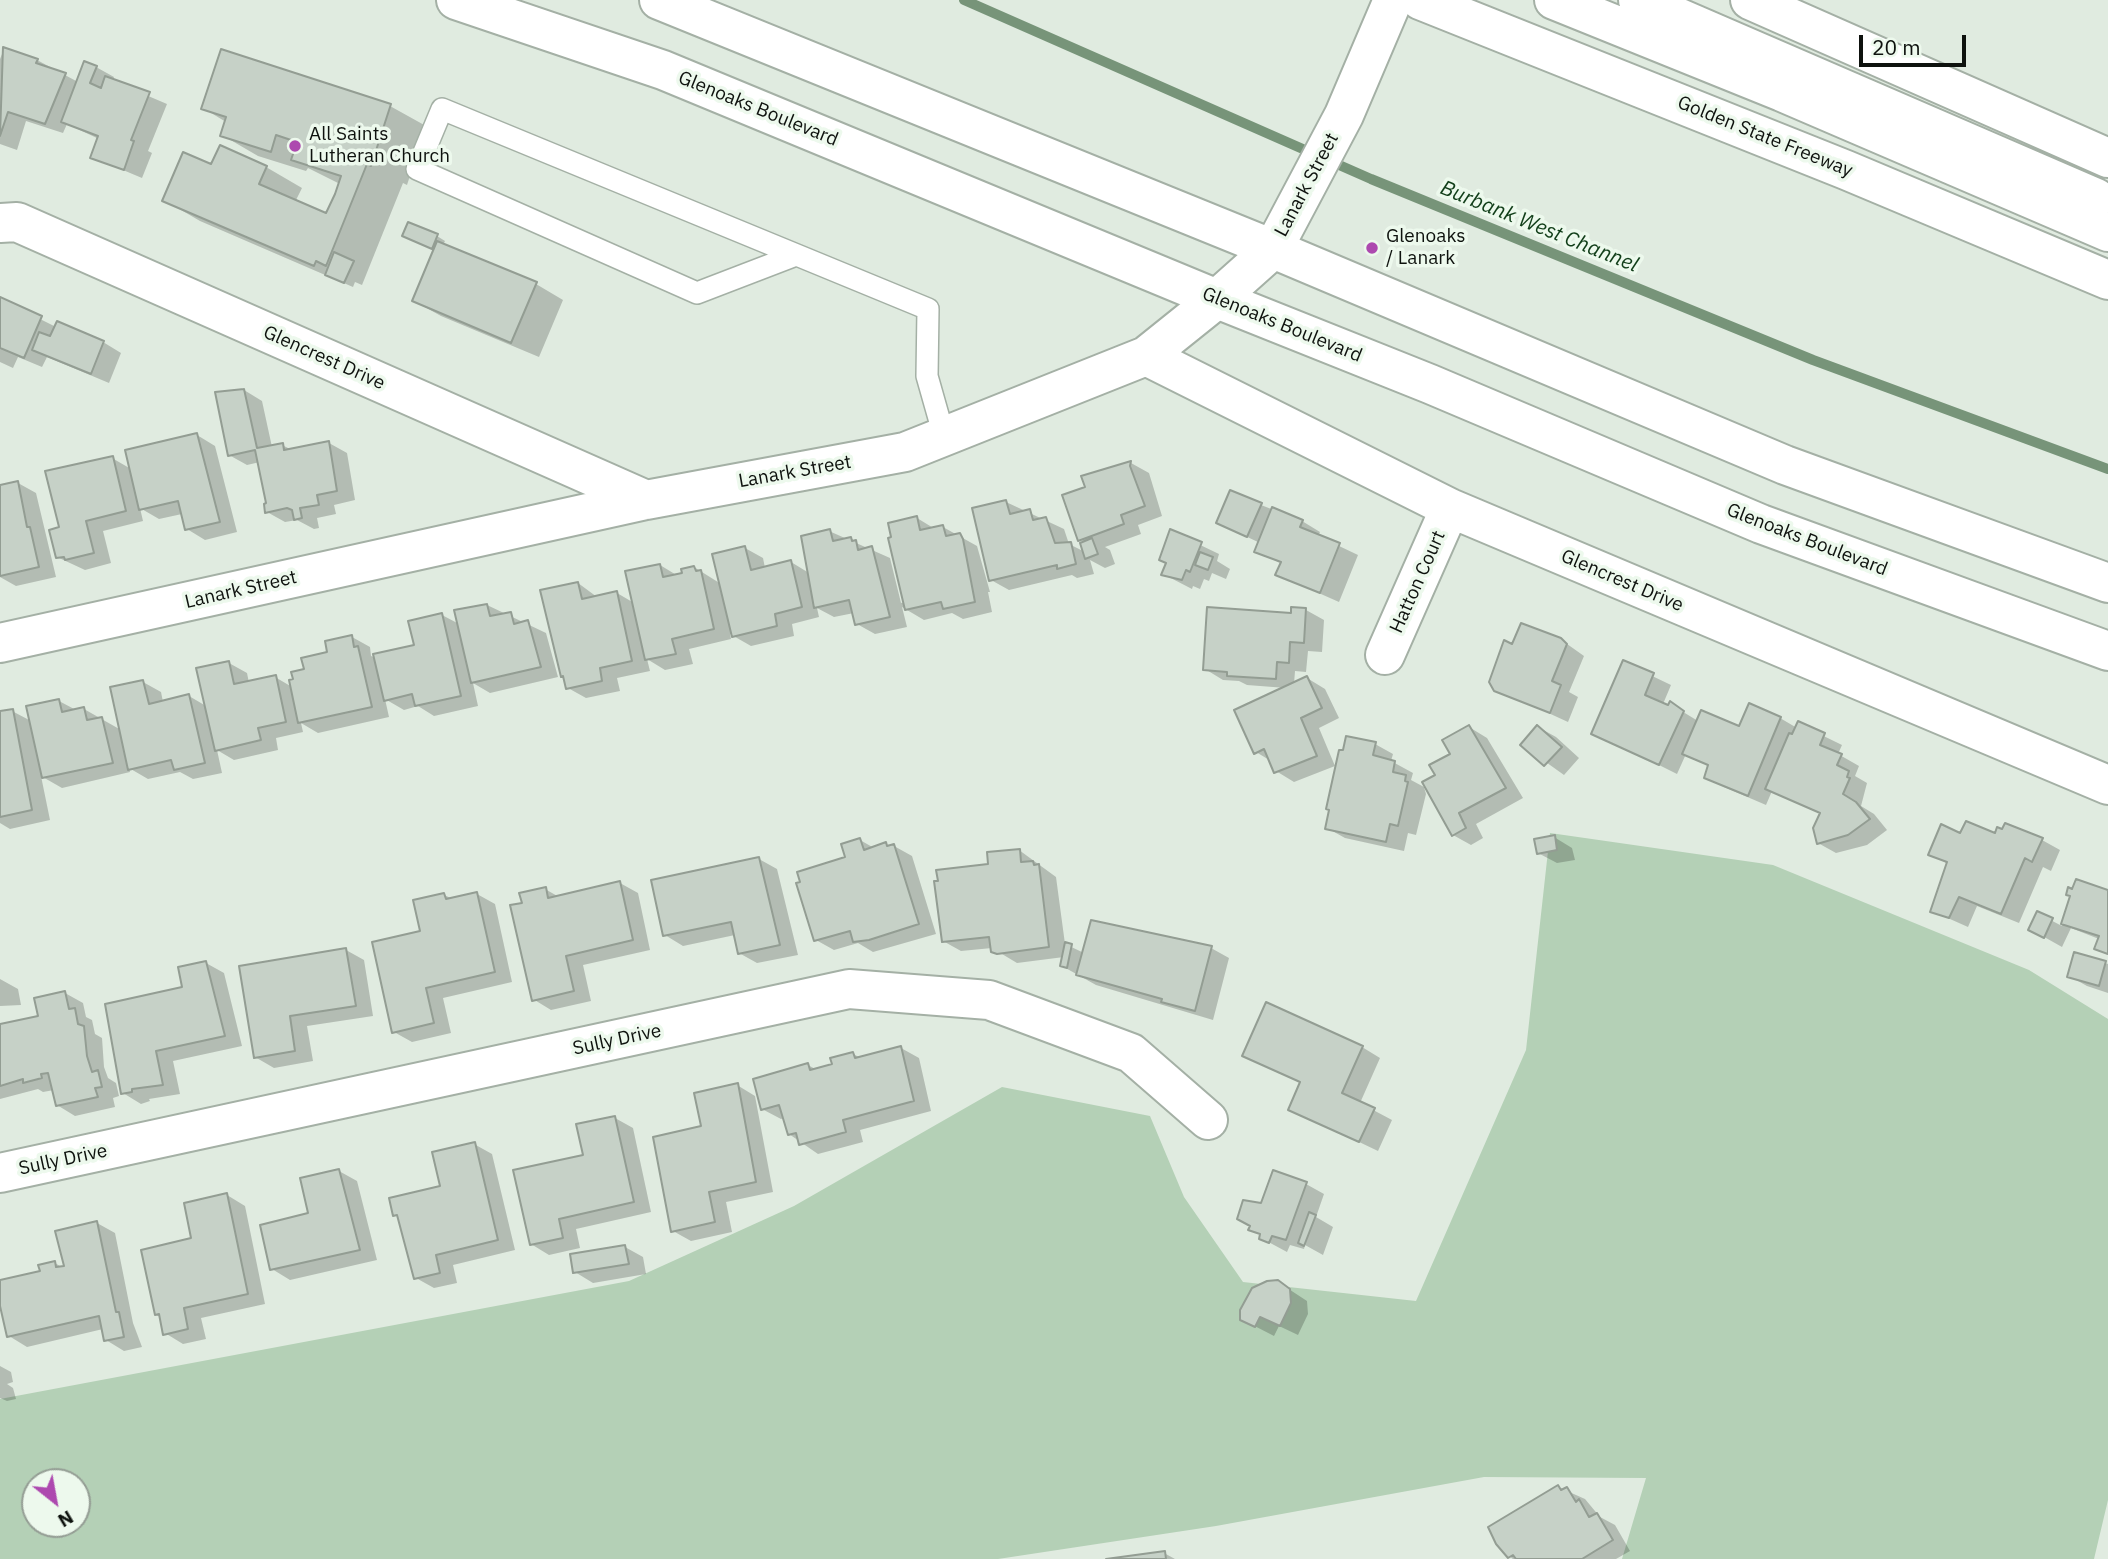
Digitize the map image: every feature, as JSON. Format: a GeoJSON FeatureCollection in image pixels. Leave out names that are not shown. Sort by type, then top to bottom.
{"type":"FeatureCollection","features":[{"type":"Feature","properties":{"kind":"main road","name":"Glenoaks Boulevard"},"geometry":{"type":"LineString","coordinates":[[456,0],[663,70],[1430,384],[1761,524],[2108,651]]}},
{"type":"Feature","properties":{"kind":"main road"},"geometry":{"type":"LineString","coordinates":[[659,0],[1273,249],[1785,464],[2108,583]]}},
{"type":"Feature","properties":{"kind":"main road","name":"Lanark Street"},"geometry":{"type":"LineString","coordinates":[[0,643],[646,500],[905,452],[1146,356],[1217,299],[1273,249],[1344,115],[1393,0]]}},
{"type":"Feature","properties":{"kind":"main road"},"geometry":{"type":"LineString","coordinates":[[1554,0],[1782,92],[2108,232]]}},
{"type":"Feature","properties":{"kind":"main road"},"geometry":{"type":"LineString","coordinates":[[1638,0],[2108,203]]}},
{"type":"Feature","properties":{"kind":"main road"},"geometry":{"type":"LineString","coordinates":[[1751,0],[2108,158]]}},
{"type":"Feature","properties":{"kind":"main road","name":"Golden State Freeway"},"geometry":{"type":"LineString","coordinates":[[1437,7],[1834,164],[2108,280]]}},
{"type":"Feature","properties":{"kind":"main road","name":"Glencrest Drive"},"geometry":{"type":"LineString","coordinates":[[0,223],[17,222],[646,500]]}},
{"type":"Feature","properties":{"kind":"main road","name":"Glencrest Drive"},"geometry":{"type":"LineString","coordinates":[[1146,356],[1450,509],[2108,785]]}},
{"type":"Feature","properties":{"kind":"main road","name":"Hatton Court"},"geometry":{"type":"LineString","coordinates":[[1385,655],[1450,509]]}},
{"type":"Feature","properties":{"kind":"main road","name":"Sully Drive"},"geometry":{"type":"LineString","coordinates":[[0,1173],[849,989],[989,1000],[1131,1053],[1208,1120]]}},
{"type":"Feature","properties":{"kind":"lane"},"geometry":{"type":"LineString","coordinates":[[796,255],[696,293],[417,169],[442,109],[928,309],[927,376],[944,436]]}},
{"type":"Feature","properties":{"kind":"green space"},"geometry":{"type":"Polygon","coordinates":[[[1550,833],[1773,865],[2029,970],[2108,1019],[2108,1500],[2094,1559],[1622,1559],[1646,1478],[1484,1477],[1216,1526],[998,1559],[0,1559],[0,1399],[629,1281],[794,1206],[1002,1087],[1150,1116],[1184,1197],[1243,1282],[1416,1301],[1526,1050],[1550,833]]]}},
{"type":"Feature","properties":{"kind":"building"},"geometry":{"type":"Polygon","coordinates":[[[3,47],[38,59],[36,63],[66,73],[45,124],[8,112],[0,136],[3,47]]]}},
{"type":"Feature","properties":{"kind":"building"},"geometry":{"type":"Polygon","coordinates":[[[221,49],[391,104],[371,166],[367,164],[326,266],[316,261],[314,266],[162,201],[183,152],[211,164],[220,145],[267,166],[259,184],[326,213],[335,194],[341,176],[291,160],[297,142],[276,135],[271,152],[220,136],[226,117],[201,109],[221,49]]]}},
{"type":"Feature","properties":{"kind":"building"},"geometry":{"type":"Polygon","coordinates":[[[84,61],[97,66],[90,83],[101,88],[105,76],[150,92],[131,140],[134,141],[124,170],[90,158],[98,136],[61,122],[84,61]]]}},
{"type":"Feature","properties":{"kind":"building"},"geometry":{"type":"Polygon","coordinates":[[[408,222],[438,234],[432,249],[402,236],[408,222]]]}},
{"type":"Feature","properties":{"kind":"building"},"geometry":{"type":"Polygon","coordinates":[[[437,241],[537,282],[511,343],[412,301],[437,241]]]}},
{"type":"Feature","properties":{"kind":"building"},"geometry":{"type":"Polygon","coordinates":[[[334,252],[354,261],[344,283],[325,275],[334,252]]]}},
{"type":"Feature","properties":{"kind":"building"},"geometry":{"type":"Polygon","coordinates":[[[0,297],[42,316],[24,358],[0,348],[0,297]]]}},
{"type":"Feature","properties":{"kind":"building"},"geometry":{"type":"Polygon","coordinates":[[[57,321],[104,341],[91,374],[32,350],[39,332],[50,336],[57,321]]]}},
{"type":"Feature","properties":{"kind":"building"},"geometry":{"type":"Polygon","coordinates":[[[244,389],[257,448],[283,443],[284,450],[329,441],[337,491],[317,495],[319,505],[300,508],[302,518],[294,520],[292,510],[287,508],[265,513],[266,503],[255,450],[228,456],[215,392],[244,389]]]}},
{"type":"Feature","properties":{"kind":"building"},"geometry":{"type":"Polygon","coordinates":[[[197,433],[220,522],[185,530],[178,501],[139,510],[125,450],[197,433]]]}},
{"type":"Feature","properties":{"kind":"building"},"geometry":{"type":"Polygon","coordinates":[[[113,456],[126,511],[86,521],[94,553],[65,560],[64,557],[56,558],[49,530],[59,527],[45,471],[113,456]]]}},
{"type":"Feature","properties":{"kind":"building"},"geometry":{"type":"Polygon","coordinates":[[[1131,461],[1130,466],[1145,506],[1121,515],[1124,524],[1078,541],[1062,495],[1085,487],[1081,476],[1131,461]]]}},
{"type":"Feature","properties":{"kind":"building"},"geometry":{"type":"Polygon","coordinates":[[[18,481],[27,527],[30,527],[39,567],[0,576],[0,485],[18,481]]]}},
{"type":"Feature","properties":{"kind":"building"},"geometry":{"type":"Polygon","coordinates":[[[1230,490],[1262,503],[1247,537],[1216,523],[1230,490]]]}},
{"type":"Feature","properties":{"kind":"building"},"geometry":{"type":"Polygon","coordinates":[[[1006,500],[1010,514],[1030,509],[1033,520],[1046,517],[1055,543],[1071,542],[1076,564],[1057,569],[1057,565],[989,581],[972,508],[1006,500]]]}},
{"type":"Feature","properties":{"kind":"building"},"geometry":{"type":"Polygon","coordinates":[[[1272,507],[1303,520],[1300,527],[1340,543],[1320,593],[1275,575],[1281,562],[1254,552],[1272,507]]]}},
{"type":"Feature","properties":{"kind":"building"},"geometry":{"type":"Polygon","coordinates":[[[917,516],[920,530],[943,525],[946,536],[960,533],[975,602],[943,609],[941,602],[905,610],[888,538],[891,537],[888,523],[917,516]]]}},
{"type":"Feature","properties":{"kind":"building"},"geometry":{"type":"Polygon","coordinates":[[[830,529],[833,541],[851,537],[852,541],[856,540],[858,550],[872,546],[890,617],[855,625],[849,600],[814,608],[801,536],[830,529]]]}},
{"type":"Feature","properties":{"kind":"building"},"geometry":{"type":"Polygon","coordinates":[[[1170,529],[1202,542],[1190,572],[1186,570],[1182,580],[1161,575],[1166,563],[1159,560],[1170,529]]]}},
{"type":"Feature","properties":{"kind":"building"},"geometry":{"type":"Polygon","coordinates":[[[1092,538],[1098,554],[1085,559],[1080,543],[1092,538]]]}},
{"type":"Feature","properties":{"kind":"building"},"geometry":{"type":"Polygon","coordinates":[[[745,546],[751,570],[791,560],[802,607],[775,614],[777,626],[732,637],[712,554],[745,546]]]}},
{"type":"Feature","properties":{"kind":"building"},"geometry":{"type":"Polygon","coordinates":[[[1200,552],[1213,557],[1208,570],[1195,565],[1200,552]]]}},
{"type":"Feature","properties":{"kind":"building"},"geometry":{"type":"Polygon","coordinates":[[[660,564],[663,577],[682,573],[681,569],[694,566],[696,571],[701,570],[714,629],[672,639],[676,654],[645,660],[625,571],[660,564]]]}},
{"type":"Feature","properties":{"kind":"building"},"geometry":{"type":"Polygon","coordinates":[[[578,582],[582,599],[617,591],[632,661],[600,668],[602,681],[566,689],[540,590],[578,582]]]}},
{"type":"Feature","properties":{"kind":"building"},"geometry":{"type":"Polygon","coordinates":[[[487,604],[490,616],[511,612],[514,624],[528,620],[541,667],[471,683],[454,610],[487,604]]]}},
{"type":"Feature","properties":{"kind":"building"},"geometry":{"type":"Polygon","coordinates":[[[1207,607],[1291,613],[1291,607],[1306,608],[1304,643],[1290,642],[1289,663],[1277,662],[1276,679],[1227,676],[1227,672],[1203,670],[1207,607]]]}},
{"type":"Feature","properties":{"kind":"building"},"geometry":{"type":"Polygon","coordinates":[[[442,613],[461,696],[415,706],[412,694],[384,701],[373,654],[414,645],[408,621],[442,613]]]}},
{"type":"Feature","properties":{"kind":"building"},"geometry":{"type":"Polygon","coordinates":[[[1521,623],[1561,638],[1567,644],[1552,681],[1561,685],[1550,713],[1494,691],[1489,682],[1504,640],[1512,644],[1521,623]]]}},
{"type":"Feature","properties":{"kind":"building"},"geometry":{"type":"Polygon","coordinates":[[[352,635],[354,647],[358,646],[372,707],[298,723],[289,680],[293,679],[291,672],[304,669],[301,658],[327,652],[325,641],[352,635]]]}},
{"type":"Feature","properties":{"kind":"building"},"geometry":{"type":"Polygon","coordinates":[[[1623,660],[1654,673],[1645,695],[1668,705],[1670,701],[1684,711],[1659,765],[1591,734],[1623,660]]]}},
{"type":"Feature","properties":{"kind":"building"},"geometry":{"type":"Polygon","coordinates":[[[229,661],[234,684],[276,675],[286,722],[258,728],[261,740],[215,751],[196,668],[229,661]]]}},
{"type":"Feature","properties":{"kind":"building"},"geometry":{"type":"Polygon","coordinates":[[[1307,676],[1322,708],[1301,718],[1317,756],[1274,773],[1264,749],[1254,754],[1234,710],[1307,676]]]}},
{"type":"Feature","properties":{"kind":"building"},"geometry":{"type":"Polygon","coordinates":[[[143,680],[149,704],[189,694],[205,763],[174,770],[171,760],[128,770],[110,687],[143,680]]]}},
{"type":"Feature","properties":{"kind":"building"},"geometry":{"type":"Polygon","coordinates":[[[59,699],[62,712],[84,707],[87,720],[102,717],[113,763],[42,778],[26,706],[59,699]]]}},
{"type":"Feature","properties":{"kind":"building"},"geometry":{"type":"Polygon","coordinates":[[[1749,703],[1781,717],[1748,796],[1704,778],[1708,765],[1682,754],[1701,710],[1739,726],[1749,703]]]}},
{"type":"Feature","properties":{"kind":"building"},"geometry":{"type":"Polygon","coordinates":[[[13,709],[32,810],[0,817],[0,711],[13,709]]]}},
{"type":"Feature","properties":{"kind":"building"},"geometry":{"type":"Polygon","coordinates":[[[1798,721],[1825,733],[1820,745],[1842,754],[1837,765],[1849,771],[1847,777],[1850,778],[1843,794],[1856,802],[1870,819],[1848,835],[1817,844],[1813,828],[1820,813],[1765,789],[1789,733],[1792,734],[1798,721]]]}},
{"type":"Feature","properties":{"kind":"building"},"geometry":{"type":"Polygon","coordinates":[[[1469,725],[1506,788],[1459,813],[1466,828],[1452,836],[1422,782],[1435,775],[1429,765],[1450,754],[1442,740],[1469,725]]]}},
{"type":"Feature","properties":{"kind":"building"},"geometry":{"type":"Polygon","coordinates":[[[1537,725],[1562,747],[1544,766],[1520,745],[1537,725]]]}},
{"type":"Feature","properties":{"kind":"building"},"geometry":{"type":"Polygon","coordinates":[[[1346,736],[1376,742],[1373,755],[1395,761],[1393,772],[1406,775],[1405,781],[1408,782],[1398,826],[1390,824],[1386,842],[1325,829],[1329,810],[1326,809],[1339,750],[1343,750],[1346,736]]]}},
{"type":"Feature","properties":{"kind":"building"},"geometry":{"type":"Polygon","coordinates":[[[1966,821],[1995,833],[1997,827],[2002,829],[2005,823],[2043,838],[2032,862],[2025,858],[2001,914],[1959,897],[1949,918],[1930,912],[1947,862],[1928,855],[1941,824],[1960,833],[1966,821]]]}},
{"type":"Feature","properties":{"kind":"building"},"geometry":{"type":"Polygon","coordinates":[[[1555,835],[1557,850],[1537,854],[1534,839],[1555,835]]]}},
{"type":"Feature","properties":{"kind":"building"},"geometry":{"type":"Polygon","coordinates":[[[860,838],[864,850],[886,842],[887,846],[894,844],[919,924],[869,940],[853,942],[850,931],[814,941],[796,883],[800,882],[797,872],[845,857],[841,844],[860,838]]]}},
{"type":"Feature","properties":{"kind":"building"},"geometry":{"type":"Polygon","coordinates":[[[1020,849],[1021,862],[1033,861],[1034,865],[1039,864],[1049,947],[997,954],[991,952],[989,937],[942,942],[934,881],[938,881],[936,870],[988,864],[987,852],[1020,849]]]}},
{"type":"Feature","properties":{"kind":"building"},"geometry":{"type":"Polygon","coordinates":[[[759,857],[780,945],[738,954],[731,922],[663,936],[651,880],[759,857]]]}},
{"type":"Feature","properties":{"kind":"building"},"geometry":{"type":"Polygon","coordinates":[[[2076,879],[2108,890],[2108,954],[2094,949],[2099,936],[2061,924],[2070,896],[2066,895],[2068,887],[2072,889],[2076,879]]]}},
{"type":"Feature","properties":{"kind":"building"},"geometry":{"type":"Polygon","coordinates":[[[620,881],[633,940],[566,956],[574,991],[532,1001],[510,905],[522,903],[519,893],[546,887],[548,898],[620,881]]]}},
{"type":"Feature","properties":{"kind":"building"},"geometry":{"type":"Polygon","coordinates":[[[477,892],[495,972],[426,988],[434,1023],[392,1033],[372,942],[420,931],[413,900],[444,893],[446,899],[477,892]]]}},
{"type":"Feature","properties":{"kind":"building"},"geometry":{"type":"Polygon","coordinates":[[[2037,911],[2053,918],[2044,938],[2028,930],[2037,911]]]}},
{"type":"Feature","properties":{"kind":"building"},"geometry":{"type":"Polygon","coordinates":[[[1091,920],[1212,946],[1195,1011],[1076,975],[1091,920]]]}},
{"type":"Feature","properties":{"kind":"building"},"geometry":{"type":"Polygon","coordinates":[[[1065,942],[1072,944],[1067,968],[1060,966],[1065,942]]]}},
{"type":"Feature","properties":{"kind":"building"},"geometry":{"type":"Polygon","coordinates":[[[346,948],[356,1006],[290,1016],[295,1051],[254,1058],[239,966],[346,948]]]}},
{"type":"Feature","properties":{"kind":"building"},"geometry":{"type":"Polygon","coordinates":[[[2074,952],[2106,961],[2099,986],[2067,977],[2074,952]]]}},
{"type":"Feature","properties":{"kind":"building"},"geometry":{"type":"Polygon","coordinates":[[[206,961],[225,1036],[156,1051],[163,1085],[132,1089],[132,1092],[121,1094],[105,1004],[182,987],[178,967],[206,961]]]}},
{"type":"Feature","properties":{"kind":"building"},"geometry":{"type":"Polygon","coordinates":[[[65,991],[69,1009],[75,1008],[78,1024],[84,1026],[87,1056],[92,1072],[98,1070],[102,1087],[95,1088],[98,1097],[56,1106],[48,1073],[41,1074],[42,1078],[23,1083],[23,1079],[0,1086],[0,1024],[38,1016],[34,998],[65,991]]]}},
{"type":"Feature","properties":{"kind":"building"},"geometry":{"type":"Polygon","coordinates":[[[1266,1002],[1363,1046],[1342,1093],[1375,1108],[1359,1142],[1288,1110],[1300,1082],[1242,1056],[1266,1002]]]}},
{"type":"Feature","properties":{"kind":"building"},"geometry":{"type":"Polygon","coordinates":[[[901,1046],[914,1101],[843,1120],[846,1132],[799,1145],[796,1133],[788,1135],[779,1105],[761,1110],[753,1079],[808,1063],[810,1070],[832,1064],[830,1058],[853,1052],[855,1058],[901,1046]]]}},
{"type":"Feature","properties":{"kind":"building"},"geometry":{"type":"Polygon","coordinates":[[[738,1083],[756,1182],[709,1192],[715,1222],[671,1232],[653,1137],[701,1126],[694,1093],[738,1083]]]}},
{"type":"Feature","properties":{"kind":"building"},"geometry":{"type":"Polygon","coordinates":[[[615,1116],[634,1202],[559,1219],[563,1238],[530,1245],[513,1170],[583,1155],[576,1124],[615,1116]]]}},
{"type":"Feature","properties":{"kind":"building"},"geometry":{"type":"Polygon","coordinates":[[[475,1142],[498,1240],[436,1255],[440,1273],[414,1279],[397,1215],[393,1216],[389,1198],[440,1186],[432,1152],[475,1142]]]}},
{"type":"Feature","properties":{"kind":"building"},"geometry":{"type":"Polygon","coordinates":[[[339,1169],[360,1250],[270,1270],[260,1225],[308,1213],[300,1178],[339,1169]]]}},
{"type":"Feature","properties":{"kind":"building"},"geometry":{"type":"Polygon","coordinates":[[[1273,1170],[1307,1182],[1286,1240],[1272,1236],[1269,1243],[1259,1239],[1260,1234],[1248,1230],[1250,1226],[1237,1219],[1243,1200],[1261,1203],[1273,1170]]]}},
{"type":"Feature","properties":{"kind":"building"},"geometry":{"type":"Polygon","coordinates":[[[227,1193],[248,1294],[184,1308],[188,1329],[163,1335],[159,1314],[155,1315],[141,1250],[191,1238],[184,1203],[227,1193]]]}},
{"type":"Feature","properties":{"kind":"building"},"geometry":{"type":"Polygon","coordinates":[[[1309,1212],[1316,1215],[1304,1246],[1298,1243],[1309,1212]]]}},
{"type":"Feature","properties":{"kind":"building"},"geometry":{"type":"Polygon","coordinates":[[[97,1221],[116,1312],[119,1312],[124,1337],[104,1341],[99,1316],[7,1337],[0,1306],[0,1280],[40,1271],[38,1265],[55,1261],[56,1267],[64,1266],[55,1231],[97,1221]]]}},
{"type":"Feature","properties":{"kind":"building"},"geometry":{"type":"Polygon","coordinates":[[[625,1245],[629,1264],[573,1273],[570,1254],[625,1245]]]}},
{"type":"Feature","properties":{"kind":"building"},"geometry":{"type":"Polygon","coordinates":[[[1278,1280],[1290,1289],[1291,1303],[1280,1326],[1260,1317],[1255,1327],[1240,1320],[1240,1310],[1252,1288],[1267,1281],[1278,1280]]]}},
{"type":"Feature","properties":{"kind":"building"},"geometry":{"type":"Polygon","coordinates":[[[1558,1485],[1561,1490],[1567,1487],[1576,1502],[1579,1499],[1589,1517],[1597,1513],[1613,1540],[1582,1559],[1516,1559],[1513,1555],[1508,1558],[1496,1544],[1488,1527],[1558,1485]]]}},
{"type":"Feature","properties":{"kind":"building"},"geometry":{"type":"Polygon","coordinates":[[[1165,1551],[1166,1559],[1106,1559],[1165,1551]]]}},
{"type":"Feature","properties":{"kind":"waterway","name":"Burbank West Channel"},"geometry":{"type":"LineString","coordinates":[[964,0],[1371,179],[1813,360],[2108,469]]}},
{"type":"Feature","properties":{"kind":"place","name":"All Saints Lutheran Church"},"geometry":{"type":"Point","coordinates":[295,146]}},
{"type":"Feature","properties":{"kind":"place","name":"Glenoaks / Lanark"},"geometry":{"type":"Point","coordinates":[1372,248]}}]}
